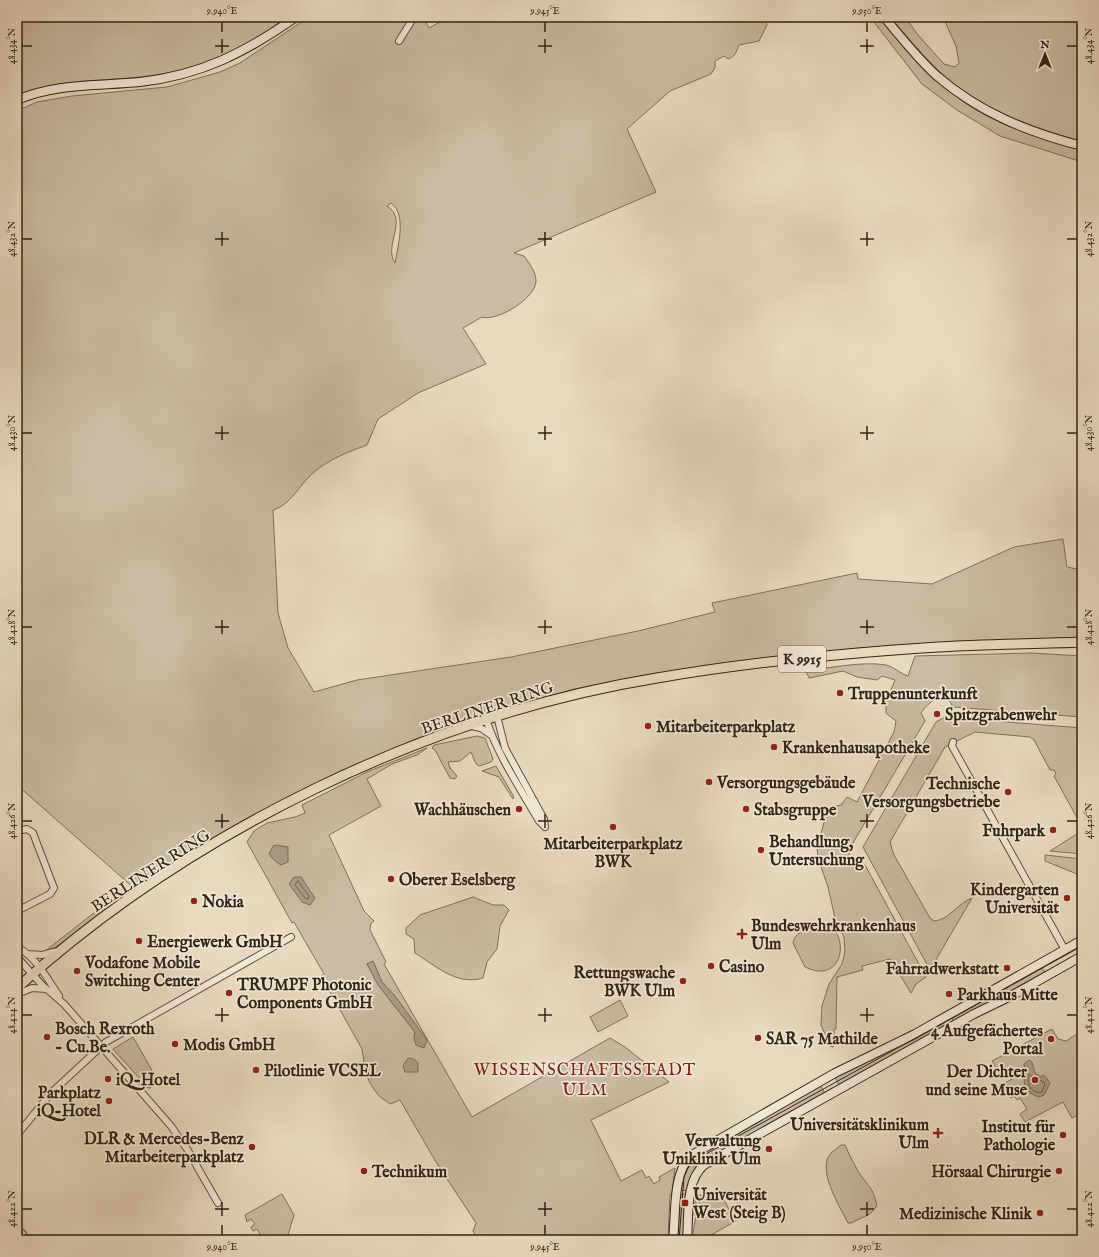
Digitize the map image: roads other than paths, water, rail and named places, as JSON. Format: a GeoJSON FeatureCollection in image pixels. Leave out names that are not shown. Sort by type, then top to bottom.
{"type":"FeatureCollection","features":[{"type":"Feature","properties":{"kind":"main road","name":"BERLINER RING"},"geometry":{"type":"LineString","coordinates":[[17,988],[97,922],[143,889],[248,825],[364,767],[415,745],[486,719],[573,695],[654,678],[736,666],[836,655],[941,647],[1082,642]]}},
{"type":"Feature","properties":{"kind":"main road","name":"BERLINER RING"},"geometry":{"type":"LineString","coordinates":[[1032,644],[1082,647]]}},
{"type":"Feature","properties":{"kind":"street"},"geometry":{"type":"LineString","coordinates":[[17,100],[40,92],[60,88],[138,82],[190,73],[236,55],[296,17]]}},
{"type":"Feature","properties":{"kind":"street"},"geometry":{"type":"LineString","coordinates":[[399,41],[414,17]]}},
{"type":"Feature","properties":{"kind":"street"},"geometry":{"type":"LineString","coordinates":[[884,17],[936,75],[977,107],[1021,128],[1082,146]]}},
{"type":"Feature","properties":{"kind":"street"},"geometry":{"type":"LineString","coordinates":[[486,719],[492,735],[539,821],[545,827],[544,819],[505,748],[497,716]]}},
{"type":"Feature","properties":{"kind":"street"},"geometry":{"type":"LineString","coordinates":[[467,726],[481,728],[492,735]]}},
{"type":"Feature","properties":{"kind":"street"},"geometry":{"type":"LineString","coordinates":[[953,742],[952,746],[1072,962]]}},
{"type":"Feature","properties":{"kind":"street"},"geometry":{"type":"LineString","coordinates":[[17,911],[50,894],[54,888],[33,833],[27,829],[18,830]]}},
{"type":"Feature","properties":{"kind":"street"},"geometry":{"type":"LineString","coordinates":[[17,1135],[51,1093],[100,1046],[291,937]]}},
{"type":"Feature","properties":{"kind":"street"},"geometry":{"type":"LineString","coordinates":[[673,1240],[680,1173],[684,1163],[690,1156],[835,1073],[910,1037],[1082,940]]}},
{"type":"Feature","properties":{"kind":"street"},"geometry":{"type":"LineString","coordinates":[[17,947],[26,953],[42,955],[64,948]]}},
{"type":"Feature","properties":{"kind":"street"},"geometry":{"type":"LineString","coordinates":[[26,953],[48,990],[64,1004]]}},
{"type":"Feature","properties":{"kind":"street"},"geometry":{"type":"LineString","coordinates":[[687,1240],[693,1182],[696,1174],[704,1165],[974,1014],[1013,995],[1082,956]]}},
{"type":"Feature","properties":{"kind":"street"},"geometry":{"type":"LineString","coordinates":[[17,957],[36,971],[175,1131],[218,1203]]}},
{"type":"Feature","properties":{"kind":"street"},"geometry":{"type":"LineString","coordinates":[[17,994],[32,988],[48,990]]}},
{"type":"Feature","properties":{"kind":"water"},"geometry":{"type":"Polygon","coordinates":[[[277,845],[288,847],[288,862],[281,865],[269,854],[273,846],[277,845]]]}},
{"type":"Feature","properties":{"kind":"water"},"geometry":{"type":"Polygon","coordinates":[[[294,877],[301,877],[315,898],[310,905],[302,902],[289,884],[294,877]]]}},
{"type":"Feature","properties":{"kind":"water"},"geometry":{"type":"Polygon","coordinates":[[[373,961],[382,982],[395,996],[427,1040],[424,1048],[416,1045],[414,1038],[415,1032],[378,985],[367,964],[373,961]]]}},
{"type":"Feature","properties":{"kind":"water"},"geometry":{"type":"Polygon","coordinates":[[[408,1058],[414,1059],[418,1063],[418,1072],[405,1072],[403,1066],[408,1058]]]}},
{"type":"Feature","properties":{"kind":"water"},"geometry":{"type":"Polygon","coordinates":[[[1029,1060],[1032,1062],[1035,1073],[1041,1077],[1044,1075],[1050,1083],[1044,1095],[1039,1097],[1032,1094],[1025,1088],[1024,1064],[1029,1060]]]}},
{"type":"Feature","properties":{"kind":"tram line"},"geometry":{"type":"LineString","coordinates":[[679,1240],[684,1177],[688,1168],[695,1160],[1082,946]]}},
{"type":"Feature","properties":{"kind":"tram line"},"geometry":{"type":"LineString","coordinates":[[17,1225],[25,1231],[31,1240]]}},
{"type":"Feature","properties":{"kind":"place","name":"Truppenunterkunft"},"geometry":{"type":"Point","coordinates":[840,693]}},
{"type":"Feature","properties":{"kind":"place","name":"Spitzgrabenwehr"},"geometry":{"type":"Point","coordinates":[937,714]}},
{"type":"Feature","properties":{"kind":"place","name":"Mitarbeiterparkplatz"},"geometry":{"type":"Point","coordinates":[648,726]}},
{"type":"Feature","properties":{"kind":"place","name":"Krankenhausapotheke"},"geometry":{"type":"Point","coordinates":[774,747]}},
{"type":"Feature","properties":{"kind":"place","name":"Versorgungsgebäude"},"geometry":{"type":"Point","coordinates":[709,782]}},
{"type":"Feature","properties":{"kind":"place","name":"Technische Versorgungsbetriebe"},"geometry":{"type":"Point","coordinates":[1008,792]}},
{"type":"Feature","properties":{"kind":"place","name":"Wachhäuschen"},"geometry":{"type":"Point","coordinates":[519,809]}},
{"type":"Feature","properties":{"kind":"place","name":"Stabsgruppe"},"geometry":{"type":"Point","coordinates":[746,809]}},
{"type":"Feature","properties":{"kind":"place","name":"Mitarbeiterparkplatz BWK"},"geometry":{"type":"Point","coordinates":[613,827]}},
{"type":"Feature","properties":{"kind":"place","name":"Fuhrpark"},"geometry":{"type":"Point","coordinates":[1053,830]}},
{"type":"Feature","properties":{"kind":"place","name":"Behandlung, Untersuchung"},"geometry":{"type":"Point","coordinates":[761,850]}},
{"type":"Feature","properties":{"kind":"place","name":"Oberer Eselsberg"},"geometry":{"type":"Point","coordinates":[391,879]}},
{"type":"Feature","properties":{"kind":"place","name":"Kindergarten Universität"},"geometry":{"type":"Point","coordinates":[1067,898]}},
{"type":"Feature","properties":{"kind":"place","name":"Nokia"},"geometry":{"type":"Point","coordinates":[194,901]}},
{"type":"Feature","properties":{"kind":"place","name":"Bundeswehrkrankenhaus Ulm"},"geometry":{"type":"Point","coordinates":[742,934]}},
{"type":"Feature","properties":{"kind":"place","name":"Energiewerk GmbH"},"geometry":{"type":"Point","coordinates":[139,941]}},
{"type":"Feature","properties":{"kind":"place","name":"Casino"},"geometry":{"type":"Point","coordinates":[711,966]}},
{"type":"Feature","properties":{"kind":"place","name":"Fahrradwerkstatt"},"geometry":{"type":"Point","coordinates":[1007,968]}},
{"type":"Feature","properties":{"kind":"place","name":"Vodafone Mobile Switching Center"},"geometry":{"type":"Point","coordinates":[77,971]}},
{"type":"Feature","properties":{"kind":"place","name":"Rettungswache BWK Ulm"},"geometry":{"type":"Point","coordinates":[683,981]}},
{"type":"Feature","properties":{"kind":"place","name":"TRUMPF Photonic Components GmbH"},"geometry":{"type":"Point","coordinates":[229,993]}},
{"type":"Feature","properties":{"kind":"place","name":"Parkhaus Mitte"},"geometry":{"type":"Point","coordinates":[949,994]}},
{"type":"Feature","properties":{"kind":"place","name":"Bosch Rexroth - Cu.Be."},"geometry":{"type":"Point","coordinates":[47,1037]}},
{"type":"Feature","properties":{"kind":"place","name":"SAR 75 Mathilde"},"geometry":{"type":"Point","coordinates":[758,1038]}},
{"type":"Feature","properties":{"kind":"place","name":"4 Aufgefächertes Portal"},"geometry":{"type":"Point","coordinates":[1051,1039]}},
{"type":"Feature","properties":{"kind":"place","name":"Modis GmbH"},"geometry":{"type":"Point","coordinates":[175,1044]}},
{"type":"Feature","properties":{"kind":"place","name":"Pilotlinie VCSEL"},"geometry":{"type":"Point","coordinates":[256,1070]}},
{"type":"Feature","properties":{"kind":"place","name":"iQ-Hotel"},"geometry":{"type":"Point","coordinates":[108,1079]}},
{"type":"Feature","properties":{"kind":"place","name":"Der Dichter und seine Muse"},"geometry":{"type":"Point","coordinates":[1035,1080]}},
{"type":"Feature","properties":{"kind":"place","name":"Parkplatz iQ-Hotel"},"geometry":{"type":"Point","coordinates":[109,1101]}},
{"type":"Feature","properties":{"kind":"place","name":"Universitätsklinikum Ulm"},"geometry":{"type":"Point","coordinates":[938,1133]}},
{"type":"Feature","properties":{"kind":"place","name":"Institut für Pathologie"},"geometry":{"type":"Point","coordinates":[1063,1135]}},
{"type":"Feature","properties":{"kind":"place","name":"DLR & Mercedes-Benz Mitarbeiterparkplatz"},"geometry":{"type":"Point","coordinates":[252,1147]}},
{"type":"Feature","properties":{"kind":"place","name":"Verwaltung Uniklinik Ulm"},"geometry":{"type":"Point","coordinates":[769,1149]}},
{"type":"Feature","properties":{"kind":"place","name":"Technikum"},"geometry":{"type":"Point","coordinates":[364,1171]}},
{"type":"Feature","properties":{"kind":"place","name":"Hörsaal Chirurgie"},"geometry":{"type":"Point","coordinates":[1059,1171]}},
{"type":"Feature","properties":{"kind":"place","name":"Universität West (Steig B)"},"geometry":{"type":"Point","coordinates":[685,1203]}},
{"type":"Feature","properties":{"kind":"place","name":"Medizinische Klinik"},"geometry":{"type":"Point","coordinates":[1040,1213]}},
{"type":"Feature","properties":{"kind":"district","name":"WISSENSCHAFTSSTADT ULM"},"geometry":{"type":"Point","coordinates":[585,1079]}}]}
